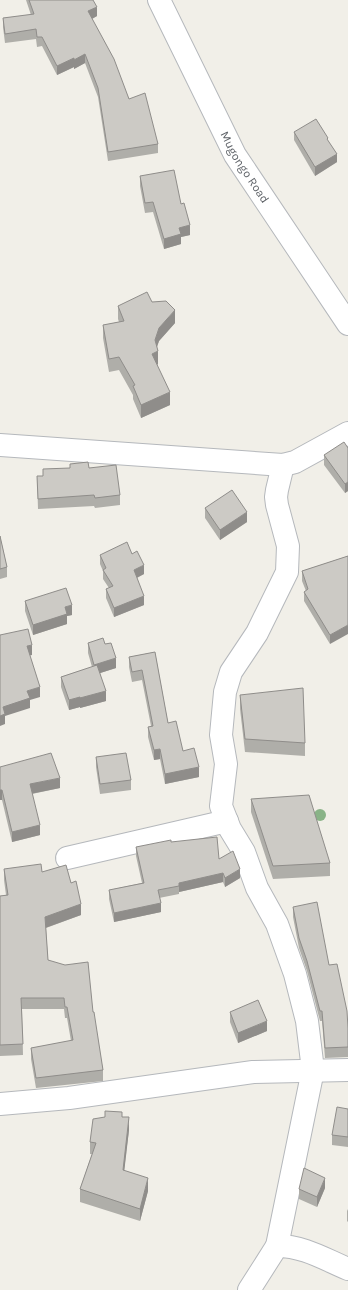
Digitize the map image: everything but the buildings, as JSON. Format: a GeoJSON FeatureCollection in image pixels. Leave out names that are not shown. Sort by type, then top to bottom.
{"type":"FeatureCollection","features":[{"type":"Feature","properties":{"kind":"street","name":"Mugongo Road"},"geometry":{"type":"LineString","coordinates":[[159,0],[235,155],[348,324]]}},
{"type":"Feature","properties":{"kind":"street"},"geometry":{"type":"LineString","coordinates":[[0,445],[283,465],[295,462],[348,433]]}},
{"type":"Feature","properties":{"kind":"street"},"geometry":{"type":"LineString","coordinates":[[249,1290],[277,1246],[313,1070],[307,1021],[295,974],[277,924],[257,888],[244,852],[220,806],[226,764],[221,735],[225,692],[231,672],[258,633],[287,572],[288,546],[276,497],[283,465]]}},
{"type":"Feature","properties":{"kind":"street"},"geometry":{"type":"LineString","coordinates":[[67,858],[227,821]]}},
{"type":"Feature","properties":{"kind":"street"},"geometry":{"type":"LineString","coordinates":[[0,1104],[70,1098],[253,1072],[348,1070]]}},
{"type":"Feature","properties":{"kind":"street"},"geometry":{"type":"LineString","coordinates":[[277,1246],[295,1247],[306,1250],[348,1270]]}}]}
